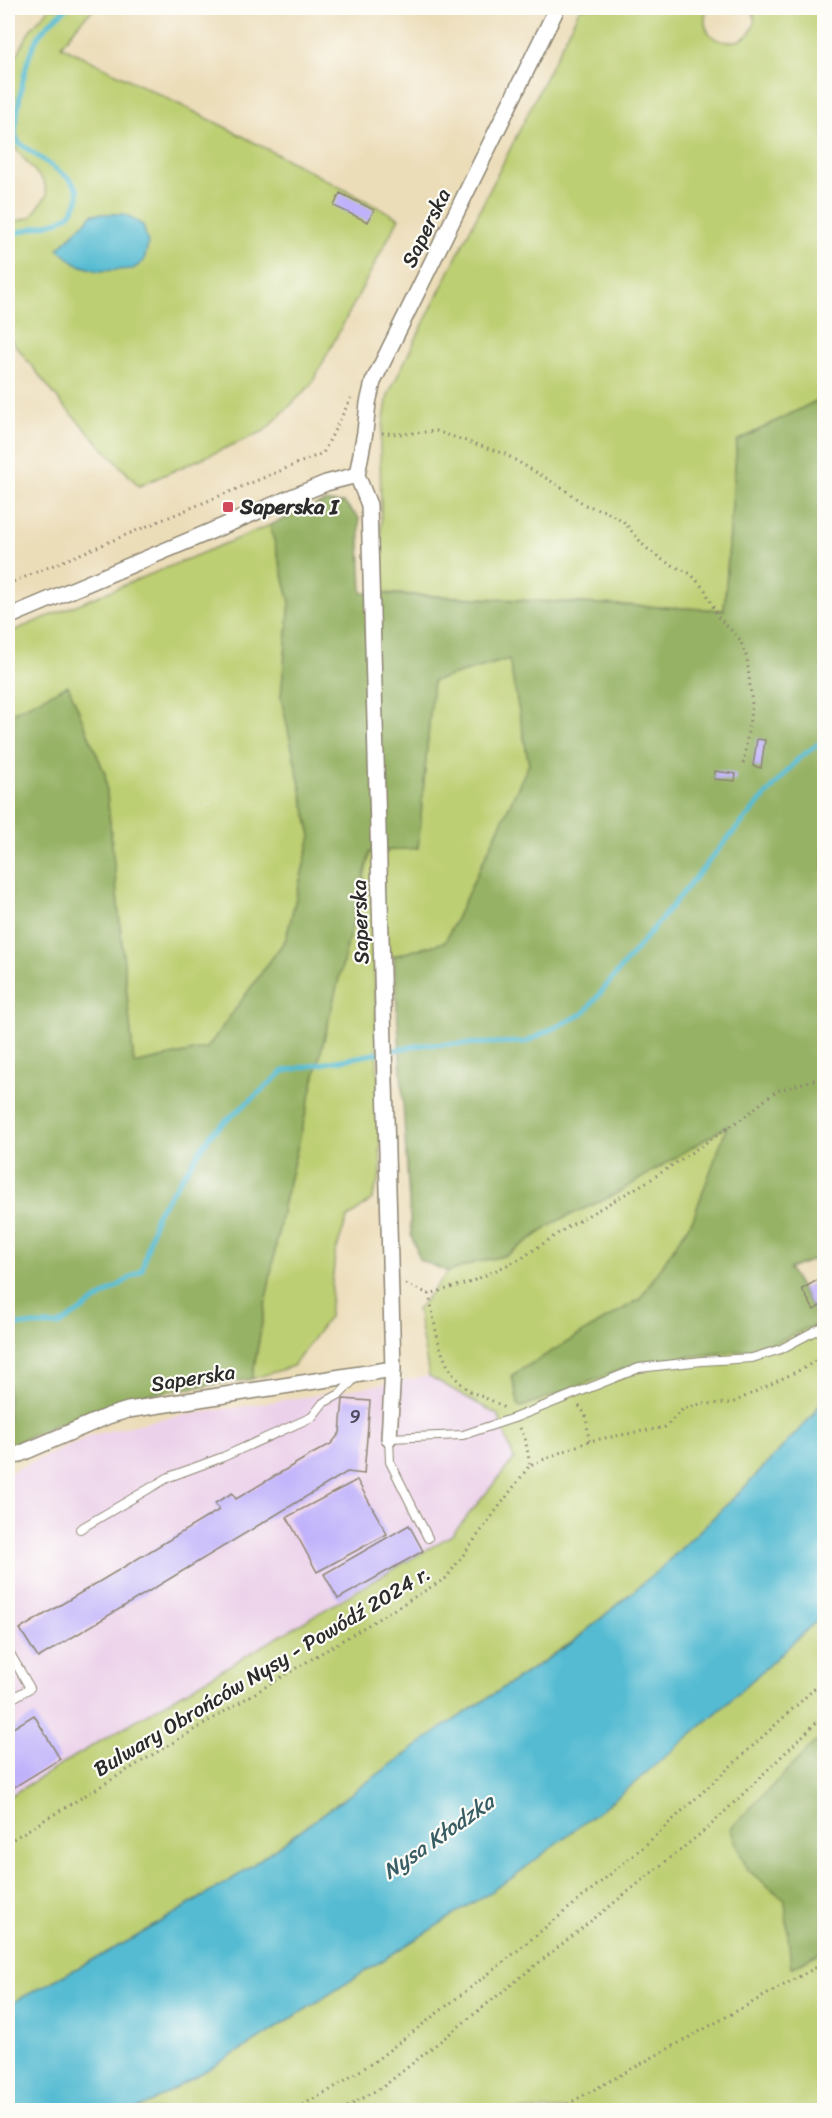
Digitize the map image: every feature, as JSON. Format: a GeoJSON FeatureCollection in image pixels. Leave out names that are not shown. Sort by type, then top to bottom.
{"type":"FeatureCollection","features":[{"type":"Feature","properties":{"kind":"street","name":"Saperska"},"geometry":{"type":"LineString","coordinates":[[389,1438],[393,1370],[369,505],[357,475],[373,382],[557,8]]}},
{"type":"Feature","properties":{"kind":"street"},"geometry":{"type":"LineString","coordinates":[[8,618],[326,483],[357,475]]}},
{"type":"Feature","properties":{"kind":"street","name":"Saperska"},"geometry":{"type":"LineString","coordinates":[[8,1459],[108,1416],[128,1410],[393,1370]]}},
{"type":"Feature","properties":{"kind":"lane"},"geometry":{"type":"LineString","coordinates":[[428,1538],[390,1462],[389,1438],[463,1435],[514,1418],[639,1368],[702,1360],[752,1358],[781,1349],[825,1326]]}},
{"type":"Feature","properties":{"kind":"lane"},"geometry":{"type":"LineString","coordinates":[[80,1529],[169,1477],[223,1457],[312,1417],[323,1403],[340,1394],[357,1375]]}},
{"type":"Feature","properties":{"kind":"lane"},"geometry":{"type":"LineString","coordinates":[[8,1650],[30,1688],[8,1701]]}},
{"type":"Feature","properties":{"kind":"path"},"geometry":{"type":"LineString","coordinates":[[8,584],[323,453],[351,398]]}},
{"type":"Feature","properties":{"kind":"path"},"geometry":{"type":"LineString","coordinates":[[365,432],[403,434],[436,431],[505,454],[561,487],[585,505],[604,511],[623,521],[645,547],[664,561],[691,574],[705,590],[718,617],[739,638],[747,658],[752,704],[743,766]]}},
{"type":"Feature","properties":{"kind":"path"},"geometry":{"type":"LineString","coordinates":[[390,1281],[412,1286],[429,1294],[471,1282],[522,1258],[566,1228],[650,1180],[743,1118],[776,1091],[825,1077]]}},
{"type":"Feature","properties":{"kind":"path"},"geometry":{"type":"LineString","coordinates":[[429,1294],[448,1371],[468,1389],[501,1406],[514,1418],[525,1438],[531,1465],[589,1441],[665,1427],[683,1409],[700,1404],[732,1402],[804,1368],[825,1355]]}},
{"type":"Feature","properties":{"kind":"path"},"geometry":{"type":"LineString","coordinates":[[571,1395],[586,1415],[589,1441]]}},
{"type":"Feature","properties":{"kind":"path","name":"Bulwary Obrońców Nysy - Powódź 2024 r."},"geometry":{"type":"LineString","coordinates":[[8,1842],[446,1578],[531,1465]]}},
{"type":"Feature","properties":{"kind":"path"},"geometry":{"type":"LineString","coordinates":[[292,2110],[327,2092],[375,2061],[501,1964],[641,1850],[825,1680]]}},
{"type":"Feature","properties":{"kind":"path"},"geometry":{"type":"LineString","coordinates":[[342,2110],[384,2086],[709,1827],[825,1715]]}},
{"type":"Feature","properties":{"kind":"path"},"geometry":{"type":"LineString","coordinates":[[557,2110],[825,1963]]}},
{"type":"Feature","properties":{"kind":"shaded area"},"geometry":{"type":"Polygon","coordinates":[[[429,1376],[498,1415],[514,1459],[452,1535],[8,1797],[8,1473],[92,1435],[159,1419],[429,1376]]]}},
{"type":"Feature","properties":{"kind":"green space"},"geometry":{"type":"Polygon","coordinates":[[[50,8],[95,8],[80,22],[61,46],[221,125],[399,218],[311,385],[264,431],[139,486],[62,404],[8,336],[8,224],[31,217],[47,195],[44,182],[8,140],[9,71],[30,30],[50,8]],[[93,214],[58,249],[124,214],[93,214]]]}},
{"type":"Feature","properties":{"kind":"green space"},"geometry":{"type":"Polygon","coordinates":[[[580,8],[707,8],[705,23],[710,34],[719,40],[730,42],[750,33],[754,22],[752,8],[824,8],[824,397],[737,441],[724,610],[382,593],[380,444],[388,395],[580,8]]]}},
{"type":"Feature","properties":{"kind":"green space"},"geometry":{"type":"Polygon","coordinates":[[[824,397],[824,1256],[789,1269],[821,1322],[762,1348],[642,1362],[519,1408],[512,1375],[640,1299],[693,1219],[727,1126],[612,1196],[559,1220],[507,1255],[448,1272],[420,1260],[411,1235],[394,956],[445,942],[529,764],[509,659],[433,681],[418,848],[370,852],[283,1206],[252,1379],[135,1396],[53,1426],[8,1447],[8,715],[68,685],[105,774],[134,1064],[207,1048],[286,939],[311,836],[281,697],[290,602],[270,525],[324,502],[344,503],[359,518],[362,593],[724,610],[737,441],[824,397]]]}},
{"type":"Feature","properties":{"kind":"green space"},"geometry":{"type":"Polygon","coordinates":[[[270,525],[290,602],[281,697],[311,836],[286,939],[208,1048],[134,1064],[105,774],[68,686],[8,715],[8,633],[270,525]]]}},
{"type":"Feature","properties":{"kind":"green space"},"geometry":{"type":"Polygon","coordinates":[[[510,659],[529,764],[445,942],[394,956],[374,958],[381,1173],[372,1199],[347,1219],[335,1254],[329,1317],[293,1366],[252,1379],[283,1206],[370,852],[418,848],[433,681],[510,659]]]}},
{"type":"Feature","properties":{"kind":"green space"},"geometry":{"type":"Polygon","coordinates":[[[728,1125],[693,1219],[640,1299],[512,1375],[519,1408],[642,1362],[762,1348],[821,1322],[824,1327],[824,1397],[814,1414],[743,1489],[662,1567],[571,1643],[442,1728],[237,1876],[134,1938],[8,2005],[8,1797],[452,1535],[514,1459],[498,1415],[429,1376],[417,1310],[448,1272],[507,1255],[559,1220],[612,1196],[728,1125]]]}},
{"type":"Feature","properties":{"kind":"green space"},"geometry":{"type":"Polygon","coordinates":[[[824,1614],[824,1733],[731,1829],[747,1869],[785,1900],[792,1968],[824,1950],[824,2110],[135,2110],[251,2044],[512,1878],[626,1790],[723,1707],[824,1614]]]}},
{"type":"Feature","properties":{"kind":"green space"},"geometry":{"type":"Polygon","coordinates":[[[824,1733],[824,1950],[791,1968],[785,1900],[747,1869],[730,1829],[824,1733]]]}},
{"type":"Feature","properties":{"kind":"water"},"geometry":{"type":"Polygon","coordinates":[[[93,214],[124,214],[143,225],[148,244],[144,261],[133,269],[98,271],[76,264],[58,249],[93,214]]]}},
{"type":"Feature","properties":{"kind":"water","name":"Nysa Kłodzka"},"geometry":{"type":"Polygon","coordinates":[[[824,1397],[824,1614],[723,1707],[626,1790],[512,1878],[251,2044],[152,2102],[135,2110],[8,2110],[8,2005],[134,1938],[237,1876],[442,1728],[572,1643],[662,1567],[743,1489],[814,1414],[824,1397]]]}},
{"type":"Feature","properties":{"kind":"building"},"geometry":{"type":"Polygon","coordinates":[[[340,193],[374,210],[368,222],[334,206],[340,193]]]}},
{"type":"Feature","properties":{"kind":"building"},"geometry":{"type":"Polygon","coordinates":[[[757,739],[765,740],[761,768],[753,766],[757,739]]]}},
{"type":"Feature","properties":{"kind":"building"},"geometry":{"type":"Polygon","coordinates":[[[715,771],[736,774],[735,781],[714,779],[715,771]]]}},
{"type":"Feature","properties":{"kind":"building"},"geometry":{"type":"Polygon","coordinates":[[[824,1276],[824,1303],[814,1310],[802,1289],[824,1276]]]}},
{"type":"Feature","properties":{"kind":"building"},"geometry":{"type":"Polygon","coordinates":[[[343,1399],[370,1401],[364,1474],[347,1472],[38,1658],[20,1629],[219,1510],[215,1503],[232,1493],[236,1499],[331,1444],[340,1433],[343,1399]]]}},
{"type":"Feature","properties":{"kind":"building"},"geometry":{"type":"Polygon","coordinates":[[[357,1480],[387,1534],[317,1572],[287,1517],[357,1480]]]}},
{"type":"Feature","properties":{"kind":"building"},"geometry":{"type":"Polygon","coordinates":[[[409,1525],[423,1551],[338,1599],[324,1574],[409,1525]]]}},
{"type":"Feature","properties":{"kind":"building"},"geometry":{"type":"Polygon","coordinates":[[[34,1715],[60,1759],[8,1791],[8,1731],[34,1715]]]}},
{"type":"Feature","properties":{"kind":"waterway"},"geometry":{"type":"LineString","coordinates":[[8,235],[59,221],[70,214],[78,201],[78,190],[70,179],[19,143],[15,134],[17,112],[31,51],[41,32],[67,8]]}},
{"type":"Feature","properties":{"kind":"waterway"},"geometry":{"type":"LineString","coordinates":[[8,1325],[59,1325],[142,1270],[156,1215],[212,1133],[284,1071],[421,1045],[526,1042],[584,1013],[723,844],[799,758],[824,740]]}},
{"type":"Feature","properties":{"kind":"place","name":"Saperska I"},"geometry":{"type":"Point","coordinates":[228,507]}}]}
